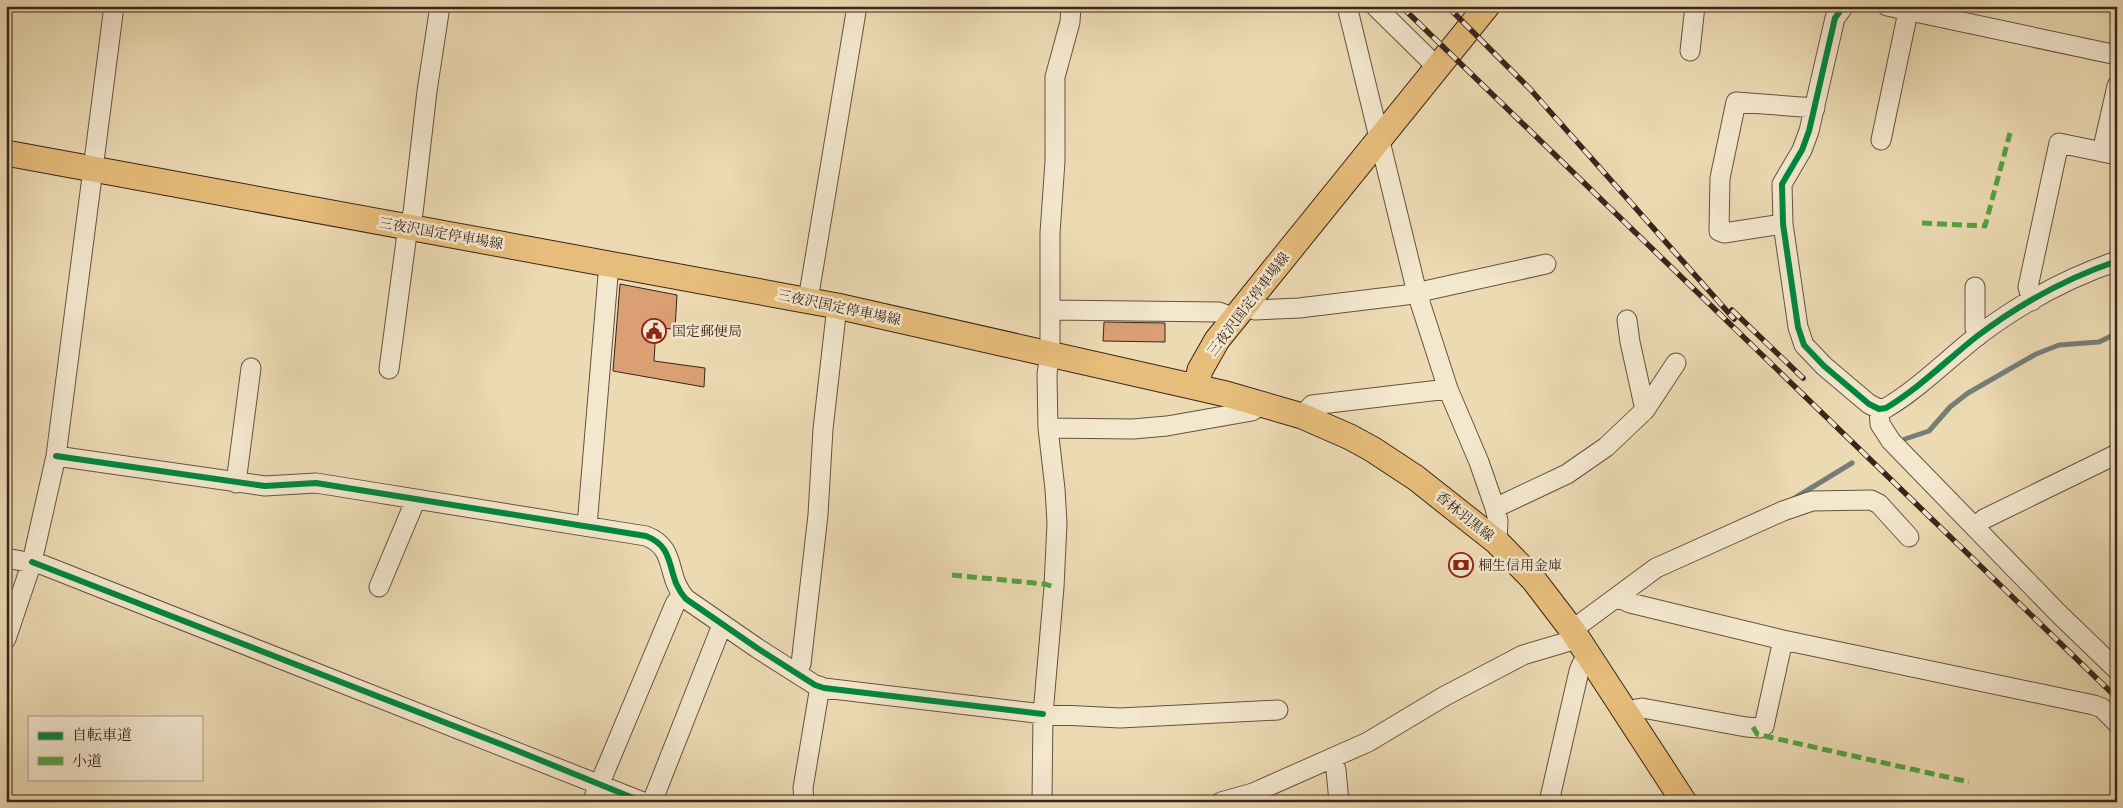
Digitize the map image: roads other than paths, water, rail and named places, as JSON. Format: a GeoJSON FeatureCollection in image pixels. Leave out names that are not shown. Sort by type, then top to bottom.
{"type":"FeatureCollection","features":[{"type":"Feature","properties":{"kind":"main road","name":"三夜沢国定停車場線"},"geometry":{"type":"LineString","coordinates":[[6,153],[808,300],[1196,387],[1200,370],[1210,351],[1239,311],[1487,6]]}},
{"type":"Feature","properties":{"kind":"main road","name":"香林羽黒線"},"geometry":{"type":"LineString","coordinates":[[1196,387],[1262,403],[1302,416],[1342,433],[1372,449],[1416,478],[1497,542],[1532,579],[1579,642],[1684,802]]}},
{"type":"Feature","properties":{"kind":"street"},"geometry":{"type":"LineString","coordinates":[[6,639],[32,562],[56,456],[114,6]]}},
{"type":"Feature","properties":{"kind":"street"},"geometry":{"type":"LineString","coordinates":[[389,368],[408,226],[413,213],[427,91],[440,6]]}},
{"type":"Feature","properties":{"kind":"street"},"geometry":{"type":"LineString","coordinates":[[808,300],[857,6]]}},
{"type":"Feature","properties":{"kind":"street"},"geometry":{"type":"LineString","coordinates":[[1042,802],[1043,714],[1054,587],[1057,523],[1048,428],[1047,374],[1050,353],[1050,232],[1055,161],[1055,77],[1070,22],[1071,6]]}},
{"type":"Feature","properties":{"kind":"street"},"geometry":{"type":"LineString","coordinates":[[1347,6],[1417,293],[1448,389],[1479,462],[1495,508],[1498,521],[1497,542]]}},
{"type":"Feature","properties":{"kind":"street"},"geometry":{"type":"LineString","coordinates":[[1375,6],[1437,66]]}},
{"type":"Feature","properties":{"kind":"street"},"geometry":{"type":"LineString","coordinates":[[1690,51],[1695,6]]}},
{"type":"Feature","properties":{"kind":"street"},"geometry":{"type":"LineString","coordinates":[[1844,6],[1835,18],[1809,131],[1802,150],[1789,168],[1782,184],[1782,224],[1798,327],[1804,344],[1824,366],[1868,404],[1879,409],[1892,405],[1978,336],[2032,301],[2076,277],[2117,261]]}},
{"type":"Feature","properties":{"kind":"street"},"geometry":{"type":"LineString","coordinates":[[1887,6],[2117,56]]}},
{"type":"Feature","properties":{"kind":"street"},"geometry":{"type":"LineString","coordinates":[[1881,140],[1908,12]]}},
{"type":"Feature","properties":{"kind":"street"},"geometry":{"type":"LineString","coordinates":[[2032,301],[2028,287],[2059,143],[2110,154],[2117,86]]}},
{"type":"Feature","properties":{"kind":"street"},"geometry":{"type":"LineString","coordinates":[[1782,224],[1724,233],[1719,231],[1720,178],[1736,102],[1815,108]]}},
{"type":"Feature","properties":{"kind":"street"},"geometry":{"type":"LineString","coordinates":[[587,526],[609,264]]}},
{"type":"Feature","properties":{"kind":"street"},"geometry":{"type":"LineString","coordinates":[[1051,310],[1219,312],[1299,308],[1417,293],[1546,264]]}},
{"type":"Feature","properties":{"kind":"street"},"geometry":{"type":"LineString","coordinates":[[1975,288],[1975,328],[1978,336]]}},
{"type":"Feature","properties":{"kind":"street"},"geometry":{"type":"LineString","coordinates":[[796,673],[801,664],[818,515],[823,429],[837,306]]}},
{"type":"Feature","properties":{"kind":"street"},"geometry":{"type":"LineString","coordinates":[[1627,320],[1645,410]]}},
{"type":"Feature","properties":{"kind":"street"},"geometry":{"type":"LineString","coordinates":[[1495,508],[1567,474],[1606,448],[1645,410],[1676,363]]}},
{"type":"Feature","properties":{"kind":"street"},"geometry":{"type":"LineString","coordinates":[[236,483],[251,368]]}},
{"type":"Feature","properties":{"kind":"street"},"geometry":{"type":"LineString","coordinates":[[1302,416],[1312,405],[1448,389]]}},
{"type":"Feature","properties":{"kind":"street"},"geometry":{"type":"LineString","coordinates":[[1048,428],[1132,429],[1167,426],[1252,410],[1262,403]]}},
{"type":"Feature","properties":{"kind":"street"},"geometry":{"type":"LineString","coordinates":[[1879,409],[1880,424],[1891,441],[2117,670]]}},
{"type":"Feature","properties":{"kind":"street"},"geometry":{"type":"LineString","coordinates":[[1975,527],[1984,520],[2117,454]]}},
{"type":"Feature","properties":{"kind":"street"},"geometry":{"type":"LineString","coordinates":[[56,456],[264,486],[316,483],[646,536],[659,542],[667,553],[673,577],[682,594],[722,625],[796,673],[820,686],[1043,714],[1120,718],[1278,710]]}},
{"type":"Feature","properties":{"kind":"street"},"geometry":{"type":"LineString","coordinates":[[380,587],[416,499]]}},
{"type":"Feature","properties":{"kind":"street"},"geometry":{"type":"LineString","coordinates":[[1221,802],[1254,793],[1368,742],[1495,668],[1523,655],[1579,642],[1617,597],[1656,568],[1783,511],[1812,501],[1871,500],[1879,504],[1909,537]]}},
{"type":"Feature","properties":{"kind":"street"},"geometry":{"type":"LineString","coordinates":[[6,558],[32,562],[513,749],[596,793],[643,802]]}},
{"type":"Feature","properties":{"kind":"street"},"geometry":{"type":"LineString","coordinates":[[596,793],[675,604],[682,594]]}},
{"type":"Feature","properties":{"kind":"street"},"geometry":{"type":"LineString","coordinates":[[1617,597],[1630,603],[1783,640],[2094,705],[2102,708],[2117,723]]}},
{"type":"Feature","properties":{"kind":"street"},"geometry":{"type":"LineString","coordinates":[[652,802],[722,625]]}},
{"type":"Feature","properties":{"kind":"street"},"geometry":{"type":"LineString","coordinates":[[1625,711],[1642,708],[1760,728],[1764,726],[1783,640]]}},
{"type":"Feature","properties":{"kind":"street"},"geometry":{"type":"LineString","coordinates":[[1549,802],[1582,664],[1579,642]]}},
{"type":"Feature","properties":{"kind":"street"},"geometry":{"type":"LineString","coordinates":[[804,802],[803,788],[820,686]]}},
{"type":"Feature","properties":{"kind":"street"},"geometry":{"type":"LineString","coordinates":[[1332,758],[1336,770],[1339,802]]}},
{"type":"Feature","properties":{"kind":"waterway"},"geometry":{"type":"LineString","coordinates":[[1905,439],[1929,431],[1950,407],[1968,393],[2036,354],[2059,345],[2099,342],[2117,333]]}},
{"type":"Feature","properties":{"kind":"waterway"},"geometry":{"type":"LineString","coordinates":[[1793,499],[1852,463]]}},
{"type":"Feature","properties":{"kind":"railway"},"geometry":{"type":"LineString","coordinates":[[1401,6],[2117,698]]}},
{"type":"Feature","properties":{"kind":"railway"},"geometry":{"type":"LineString","coordinates":[[1447,6],[1530,89],[1734,319]]}},
{"type":"Feature","properties":{"kind":"railway"},"geometry":{"type":"LineString","coordinates":[[1732,310],[1803,378]]}},
{"type":"Feature","properties":{"kind":"place","name":"国定郵便局"},"geometry":{"type":"Point","coordinates":[654,331]}},
{"type":"Feature","properties":{"kind":"place","name":"桐生信用金庫"},"geometry":{"type":"Point","coordinates":[1461,565]}}]}
